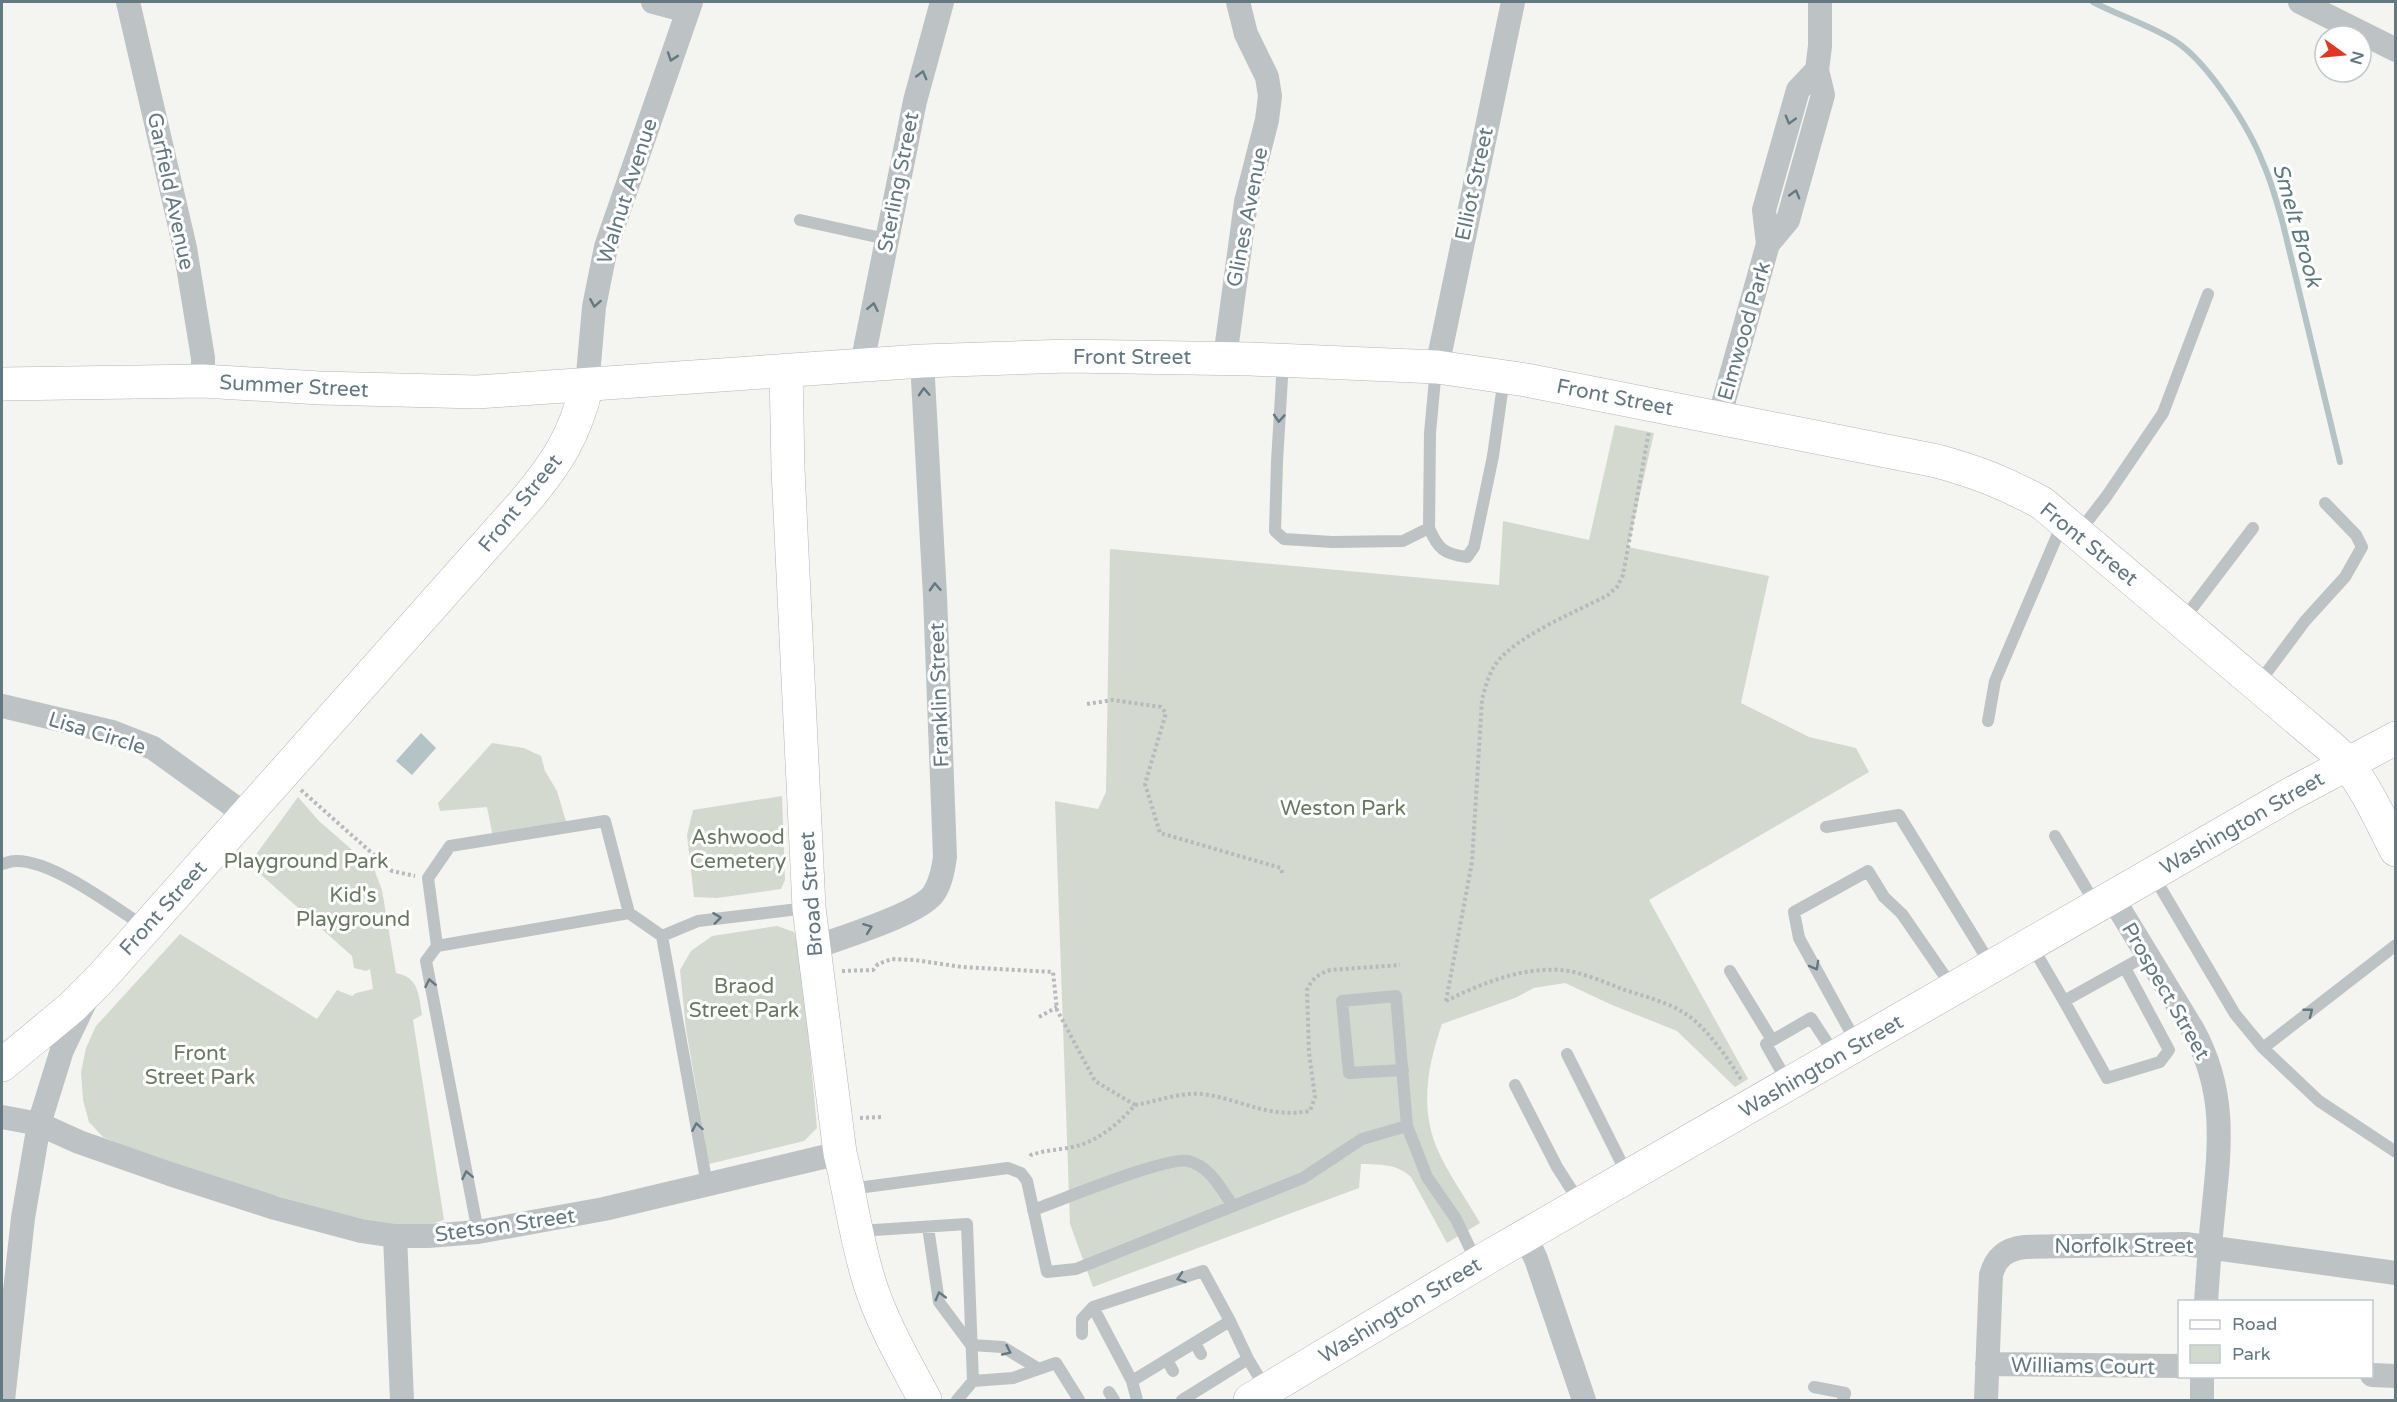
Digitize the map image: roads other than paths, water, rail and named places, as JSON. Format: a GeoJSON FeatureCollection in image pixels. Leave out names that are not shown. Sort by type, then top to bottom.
{"type":"FeatureCollection","features":[{"type":"Feature","properties":{"kind":"street","name":"Garfield Avenue"},"geometry":{"type":"LineString","coordinates":[[128,2],[185,248],[203,358],[203,381]]}},
{"type":"Feature","properties":{"kind":"street"},"geometry":{"type":"LineString","coordinates":[[653,2],[689,6]]}},
{"type":"Feature","properties":{"kind":"street","name":"Sterling Street"},"geometry":{"type":"LineString","coordinates":[[862,364],[915,100],[942,2]]}},
{"type":"Feature","properties":{"kind":"street","name":"Glines Avenue"},"geometry":{"type":"LineString","coordinates":[[1225,358],[1246,202],[1267,120],[1269,96],[1267,77],[1246,34],[1238,2]]}},
{"type":"Feature","properties":{"kind":"street","name":"Elliot Street"},"geometry":{"type":"LineString","coordinates":[[1437,366],[1513,2]]}},
{"type":"Feature","properties":{"kind":"street","name":"Elmwood Park"},"geometry":{"type":"LineString","coordinates":[[1719,418],[1768,244],[1788,220],[1823,95],[1817,70],[1820,46],[1820,2]]}},
{"type":"Feature","properties":{"kind":"street"},"geometry":{"type":"LineString","coordinates":[[2300,2],[2396,50]]}},
{"type":"Feature","properties":{"kind":"street","name":"Walnut Avenue"},"geometry":{"type":"LineString","coordinates":[[587,386],[594,307],[606,247],[689,6]]}},
{"type":"Feature","properties":{"kind":"street","name":"Front Street"},"geometry":{"type":"LineString","coordinates":[[2,1065],[93,987],[484,549],[555,465],[580,415],[587,386],[862,364],[1068,356],[1225,358],[1437,366],[1937,460],[2005,482],[2042,503],[2258,685],[2348,764],[2366,791],[2396,850]]}},
{"type":"Feature","properties":{"kind":"street","name":"Franklin Street"},"geometry":{"type":"LineString","coordinates":[[815,962],[918,907],[934,894],[942,875],[945,857],[935,596],[922,361]]}},
{"type":"Feature","properties":{"kind":"street","name":"Broad Street"},"geometry":{"type":"LineString","coordinates":[[786,370],[788,469],[809,908],[840,1153],[870,1285],[888,1332],[924,1401]]}},
{"type":"Feature","properties":{"kind":"street","name":"Summer Street"},"geometry":{"type":"LineString","coordinates":[[2,384],[203,381],[320,388],[477,392],[587,386]]}},
{"type":"Feature","properties":{"kind":"street","name":"Lisa Circle"},"geometry":{"type":"LineString","coordinates":[[2,706],[112,732],[153,748],[246,815]]}},
{"type":"Feature","properties":{"kind":"street","name":"Washington Street"},"geometry":{"type":"LineString","coordinates":[[1258,1395],[1478,1263],[2289,795],[2396,738]]}},
{"type":"Feature","properties":{"kind":"street","name":"Prospect Street"},"geometry":{"type":"LineString","coordinates":[[2104,902],[2147,955],[2196,1035],[2213,1078],[2219,1110],[2220,1145],[2206,1300]]}},
{"type":"Feature","properties":{"kind":"street","name":"Front Street"},"geometry":{"type":"LineString","coordinates":[[3,1401],[23,1218],[39,1124],[62,1050],[93,987]]}},
{"type":"Feature","properties":{"kind":"street","name":"Stetson Street"},"geometry":{"type":"LineString","coordinates":[[2,1117],[39,1124],[79,1142],[275,1208],[361,1231],[395,1236],[478,1232],[604,1209],[840,1153]]}},
{"type":"Feature","properties":{"kind":"street"},"geometry":{"type":"LineString","coordinates":[[395,1236],[402,1401]]}},
{"type":"Feature","properties":{"kind":"street"},"geometry":{"type":"LineString","coordinates":[[1525,1236],[1536,1259],[1584,1401]]}},
{"type":"Feature","properties":{"kind":"street","name":"Norfolk Street"},"geometry":{"type":"LineString","coordinates":[[1986,1401],[1991,1275],[1997,1258],[2009,1250],[2025,1247],[2171,1244],[2210,1246],[2396,1274]]}},
{"type":"Feature","properties":{"kind":"street","name":"Williams Court"},"geometry":{"type":"LineString","coordinates":[[1987,1364],[2178,1366]]}},
{"type":"Feature","properties":{"kind":"street"},"geometry":{"type":"LineString","coordinates":[[2373,1375],[2396,1376]]}},
{"type":"Feature","properties":{"kind":"street"},"geometry":{"type":"LineString","coordinates":[[2202,1378],[2202,1401]]}},
{"type":"Feature","properties":{"kind":"lane"},"geometry":{"type":"LineString","coordinates":[[800,220],[886,239]]}},
{"type":"Feature","properties":{"kind":"lane"},"geometry":{"type":"LineString","coordinates":[[1988,721],[1995,681],[2071,527],[2106,496],[2163,413],[2208,294]]}},
{"type":"Feature","properties":{"kind":"lane"},"geometry":{"type":"LineString","coordinates":[[1283,360],[1275,531],[1284,539],[1332,542],[1403,541],[1429,528]]}},
{"type":"Feature","properties":{"kind":"lane"},"geometry":{"type":"LineString","coordinates":[[1437,366],[1430,433],[1429,528],[1436,544],[1451,555],[1467,556],[1474,547],[1493,456],[1504,377]]}},
{"type":"Feature","properties":{"kind":"lane"},"geometry":{"type":"LineString","coordinates":[[2258,685],[2306,621],[2345,577],[2362,546],[2356,535],[2325,503]]}},
{"type":"Feature","properties":{"kind":"lane"},"geometry":{"type":"LineString","coordinates":[[2182,621],[2253,528]]}},
{"type":"Feature","properties":{"kind":"lane"},"geometry":{"type":"LineString","coordinates":[[1826,827],[1899,814],[1992,967]]}},
{"type":"Feature","properties":{"kind":"lane"},"geometry":{"type":"LineString","coordinates":[[478,1232],[426,961],[437,946],[428,878],[450,846],[605,821],[629,913],[662,936],[707,1185]]}},
{"type":"Feature","properties":{"kind":"lane"},"geometry":{"type":"LineString","coordinates":[[2055,836],[2104,902]]}},
{"type":"Feature","properties":{"kind":"lane"},"geometry":{"type":"LineString","coordinates":[[2,864],[16,861],[42,865],[98,896],[146,928]]}},
{"type":"Feature","properties":{"kind":"lane"},"geometry":{"type":"LineString","coordinates":[[1847,1051],[1799,938],[1794,912],[1868,871],[1884,897],[1902,915],[1953,989]]}},
{"type":"Feature","properties":{"kind":"lane"},"geometry":{"type":"LineString","coordinates":[[2152,874],[2235,1014],[2263,1048],[2319,1101],[2396,1152]]}},
{"type":"Feature","properties":{"kind":"lane"},"geometry":{"type":"LineString","coordinates":[[662,936],[698,921],[809,908]]}},
{"type":"Feature","properties":{"kind":"lane"},"geometry":{"type":"LineString","coordinates":[[437,946],[629,913]]}},
{"type":"Feature","properties":{"kind":"lane"},"geometry":{"type":"LineString","coordinates":[[2031,944],[2107,1078],[2160,1062],[2169,1050],[2126,968]]}},
{"type":"Feature","properties":{"kind":"lane"},"geometry":{"type":"LineString","coordinates":[[2263,1048],[2396,945]]}},
{"type":"Feature","properties":{"kind":"lane"},"geometry":{"type":"LineString","coordinates":[[2064,1001],[2147,955]]}},
{"type":"Feature","properties":{"kind":"lane"},"geometry":{"type":"LineString","coordinates":[[1730,971],[1772,1040]]}},
{"type":"Feature","properties":{"kind":"lane"},"geometry":{"type":"LineString","coordinates":[[1403,1070],[1349,1073],[1342,1001],[1396,996],[1403,1070],[1407,1126],[1427,1177],[1456,1219],[1478,1263]]}},
{"type":"Feature","properties":{"kind":"lane"},"geometry":{"type":"LineString","coordinates":[[1789,1085],[1766,1044],[1772,1040],[1810,1018],[1847,1051]]}},
{"type":"Feature","properties":{"kind":"lane"},"geometry":{"type":"LineString","coordinates":[[1567,1054],[1628,1177]]}},
{"type":"Feature","properties":{"kind":"lane"},"geometry":{"type":"LineString","coordinates":[[1515,1085],[1557,1167],[1581,1204]]}},
{"type":"Feature","properties":{"kind":"lane"},"geometry":{"type":"LineString","coordinates":[[849,1189],[1008,1168],[1021,1173],[1027,1181],[1047,1272],[1076,1269],[1304,1178],[1362,1139],[1407,1126]]}},
{"type":"Feature","properties":{"kind":"lane"},"geometry":{"type":"LineString","coordinates":[[1033,1210],[1164,1163],[1188,1161],[1211,1174],[1233,1206]]}},
{"type":"Feature","properties":{"kind":"lane"},"geometry":{"type":"LineString","coordinates":[[856,1231],[967,1224],[973,1381],[957,1401]]}},
{"type":"Feature","properties":{"kind":"lane"},"geometry":{"type":"LineString","coordinates":[[928,1227],[939,1302],[971,1345],[1003,1347],[1039,1369]]}},
{"type":"Feature","properties":{"kind":"lane"},"geometry":{"type":"LineString","coordinates":[[1082,1335],[1082,1318],[1094,1307],[1203,1271],[1248,1359],[1258,1395]]}},
{"type":"Feature","properties":{"kind":"lane"},"geometry":{"type":"LineString","coordinates":[[1094,1307],[1132,1382],[1137,1401]]}},
{"type":"Feature","properties":{"kind":"lane"},"geometry":{"type":"LineString","coordinates":[[1132,1382],[1170,1365],[1198,1348],[1230,1321]]}},
{"type":"Feature","properties":{"kind":"lane"},"geometry":{"type":"LineString","coordinates":[[1185,1396],[1248,1359]]}},
{"type":"Feature","properties":{"kind":"lane"},"geometry":{"type":"LineString","coordinates":[[973,1381],[1013,1378],[1056,1363],[1079,1401]]}},
{"type":"Feature","properties":{"kind":"lane"},"geometry":{"type":"LineString","coordinates":[[1814,1387],[1845,1393],[1843,1401]]}},
{"type":"Feature","properties":{"kind":"waterway","name":"Smelt Brook"},"geometry":{"type":"LineString","coordinates":[[2093,2],[2155,30],[2188,51],[2214,79],[2238,114],[2257,148],[2283,224],[2340,462]]}},
{"type":"Feature","properties":{"kind":"park label","name":"Weston Park"},"geometry":{"type":"Point","coordinates":[1343,808]}},
{"type":"Feature","properties":{"kind":"park label","name":"Ashwood Cemetery"},"geometry":{"type":"Point","coordinates":[738,849]}},
{"type":"Feature","properties":{"kind":"park label","name":"Playground Park"},"geometry":{"type":"Point","coordinates":[306,861]}},
{"type":"Feature","properties":{"kind":"park label","name":"Kid's Playground"},"geometry":{"type":"Point","coordinates":[353,907]}},
{"type":"Feature","properties":{"kind":"park label","name":"Braod Street Park"},"geometry":{"type":"Point","coordinates":[744,998]}},
{"type":"Feature","properties":{"kind":"park label","name":"Front Street Park"},"geometry":{"type":"Point","coordinates":[200,1065]}}]}
